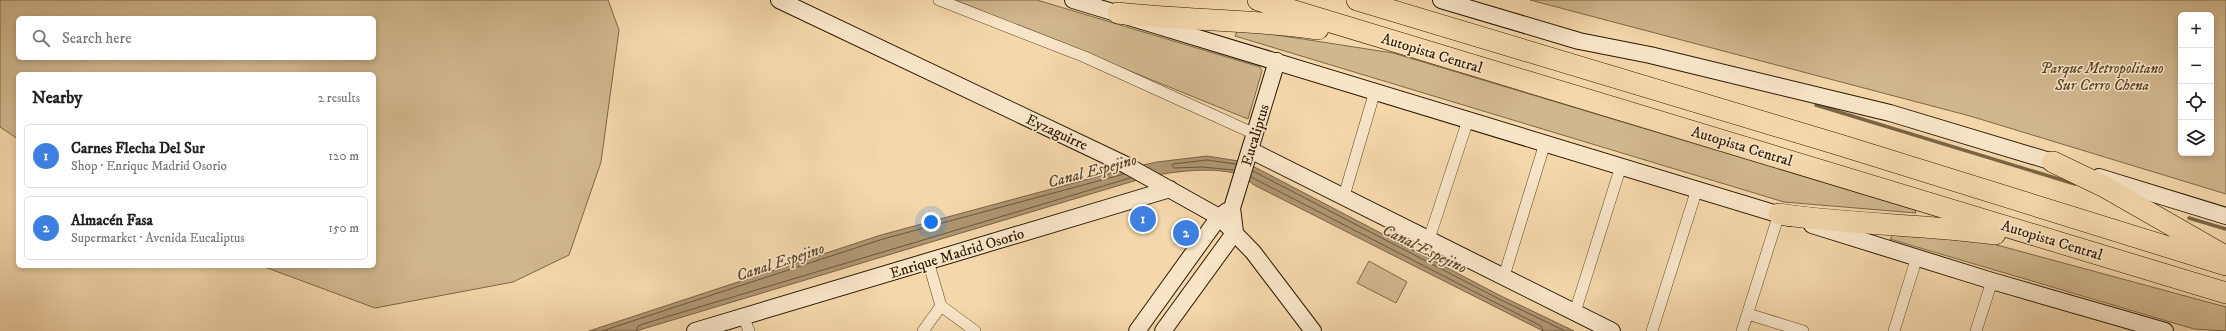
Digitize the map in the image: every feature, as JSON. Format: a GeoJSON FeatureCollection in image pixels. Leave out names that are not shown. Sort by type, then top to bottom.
{"type":"FeatureCollection","features":[{"type":"Feature","properties":{"kind":"highway","name":"Autopista Central"},"geometry":{"type":"LineString","coordinates":[[1258,0],[2226,293]]}},
{"type":"Feature","properties":{"kind":"highway","name":"Autopista Central"},"geometry":{"type":"LineString","coordinates":[[1357,0],[1840,145],[2226,265]]}},
{"type":"Feature","properties":{"kind":"highway"},"geometry":{"type":"LineString","coordinates":[[1118,12],[1182,20],[1290,25],[1388,40]]}},
{"type":"Feature","properties":{"kind":"highway"},"geometry":{"type":"LineString","coordinates":[[2053,162],[2103,186],[2176,230],[2226,256]]}},
{"type":"Feature","properties":{"kind":"highway"},"geometry":{"type":"LineString","coordinates":[[1779,214],[1852,223],[1956,228],[2060,243]]}},
{"type":"Feature","properties":{"kind":"main road","name":"Eyzaguirre"},"geometry":{"type":"LineString","coordinates":[[779,0],[1126,165],[1219,217],[1235,232],[1313,331]]}},
{"type":"Feature","properties":{"kind":"main road"},"geometry":{"type":"LineString","coordinates":[[1073,0],[1118,12],[1779,214],[1992,281],[2165,331]]}},
{"type":"Feature","properties":{"kind":"main road"},"geometry":{"type":"LineString","coordinates":[[1441,0],[1579,40],[1650,55],[1890,113],[2226,216]]}},
{"type":"Feature","properties":{"kind":"main road","name":"Eucaliptus"},"geometry":{"type":"LineString","coordinates":[[1235,232],[1232,208],[1277,61]]}},
{"type":"Feature","properties":{"kind":"main road"},"geometry":{"type":"LineString","coordinates":[[1248,154],[1344,196],[1612,331]]}},
{"type":"Feature","properties":{"kind":"main road","name":"Enrique Madrid Osorio"},"geometry":{"type":"LineString","coordinates":[[697,331],[746,324],[928,261],[1164,185]]}},
{"type":"Feature","properties":{"kind":"main road"},"geometry":{"type":"LineString","coordinates":[[1137,331],[1219,217],[1232,208]]}},
{"type":"Feature","properties":{"kind":"main road"},"geometry":{"type":"LineString","coordinates":[[1163,331],[1235,232]]}},
{"type":"Feature","properties":{"kind":"street"},"geometry":{"type":"LineString","coordinates":[[939,0],[1085,57],[1255,134]]}},
{"type":"Feature","properties":{"kind":"street"},"geometry":{"type":"LineString","coordinates":[[1344,196],[1375,91]]}},
{"type":"Feature","properties":{"kind":"street"},"geometry":{"type":"LineString","coordinates":[[1429,239],[1468,120]]}},
{"type":"Feature","properties":{"kind":"street"},"geometry":{"type":"LineString","coordinates":[[1504,276],[1545,143]]}},
{"type":"Feature","properties":{"kind":"street"},"geometry":{"type":"LineString","coordinates":[[1575,312],[1621,166]]}},
{"type":"Feature","properties":{"kind":"street"},"geometry":{"type":"LineString","coordinates":[[1652,331],[1697,189]]}},
{"type":"Feature","properties":{"kind":"street"},"geometry":{"type":"LineString","coordinates":[[1742,331],[1779,214]]}},
{"type":"Feature","properties":{"kind":"street"},"geometry":{"type":"LineString","coordinates":[[1894,331],[1917,257]]}},
{"type":"Feature","properties":{"kind":"street"},"geometry":{"type":"LineString","coordinates":[[928,261],[942,306],[975,331]]}},
{"type":"Feature","properties":{"kind":"street"},"geometry":{"type":"LineString","coordinates":[[1976,331],[1992,281]]}},
{"type":"Feature","properties":{"kind":"street"},"geometry":{"type":"LineString","coordinates":[[923,331],[942,306]]}},
{"type":"Feature","properties":{"kind":"street"},"geometry":{"type":"LineString","coordinates":[[1748,314],[1803,331]]}},
{"type":"Feature","properties":{"kind":"green space"},"geometry":{"type":"Polygon","coordinates":[[[0,0],[608,0],[619,30],[601,162],[569,255],[513,282],[375,308],[267,268],[376,268],[376,72],[16,72],[16,138],[0,127],[0,0]]]}},
{"type":"Feature","properties":{"kind":"green space"},"geometry":{"type":"Polygon","coordinates":[[[955,0],[1037,0],[1260,67],[1262,71],[1248,119],[955,0]]]}},
{"type":"Feature","properties":{"kind":"green space","name":"Parque Metropolitano Sur Cerro Chena"},"geometry":{"type":"Polygon","coordinates":[[[1530,0],[2226,0],[2226,194],[1970,116],[1530,0]]]}},
{"type":"Feature","properties":{"kind":"green space"},"geometry":{"type":"Polygon","coordinates":[[[1238,29],[1393,53],[1915,210],[1916,213],[1784,202],[1235,36],[1238,29]]]}},
{"type":"Feature","properties":{"kind":"green space"},"geometry":{"type":"Polygon","coordinates":[[[1896,230],[1971,238],[2226,307],[2226,331],[2194,329],[1890,239],[1896,230]]]}},
{"type":"Feature","properties":{"kind":"green space"},"geometry":{"type":"Polygon","coordinates":[[[1369,261],[1407,282],[1396,303],[1357,283],[1369,261]]]}},
{"type":"Feature","properties":{"kind":"water"},"geometry":{"type":"Polygon","coordinates":[[[1207,156],[1245,162],[1501,296],[1574,331],[1543,331],[1254,185],[1242,176],[1221,171],[1194,170],[1147,177],[636,331],[589,331],[881,235],[1129,168],[1157,162],[1207,156]]]}},
{"type":"Feature","properties":{"kind":"waterway"},"geometry":{"type":"LineString","coordinates":[[1816,105],[2075,184]]}},
{"type":"Feature","properties":{"kind":"waterway"},"geometry":{"type":"LineString","coordinates":[[2189,218],[2226,229]]}},
{"type":"Feature","properties":{"kind":"place","name":"Carnes Flecha Del Sur"},"geometry":{"type":"Point","coordinates":[1143,219]}},
{"type":"Feature","properties":{"kind":"place","name":"Almacén Fasa"},"geometry":{"type":"Point","coordinates":[1186,233]}},
{"type":"Feature","properties":{"kind":"water label","name":"Canal Espejino"},"geometry":{"type":"Point","coordinates":[1092,170]}},
{"type":"Feature","properties":{"kind":"water label","name":"Canal Espejino"},"geometry":{"type":"Point","coordinates":[1425,248]}},
{"type":"Feature","properties":{"kind":"water label","name":"Canal Espejino"},"geometry":{"type":"Point","coordinates":[780,261]}}]}
